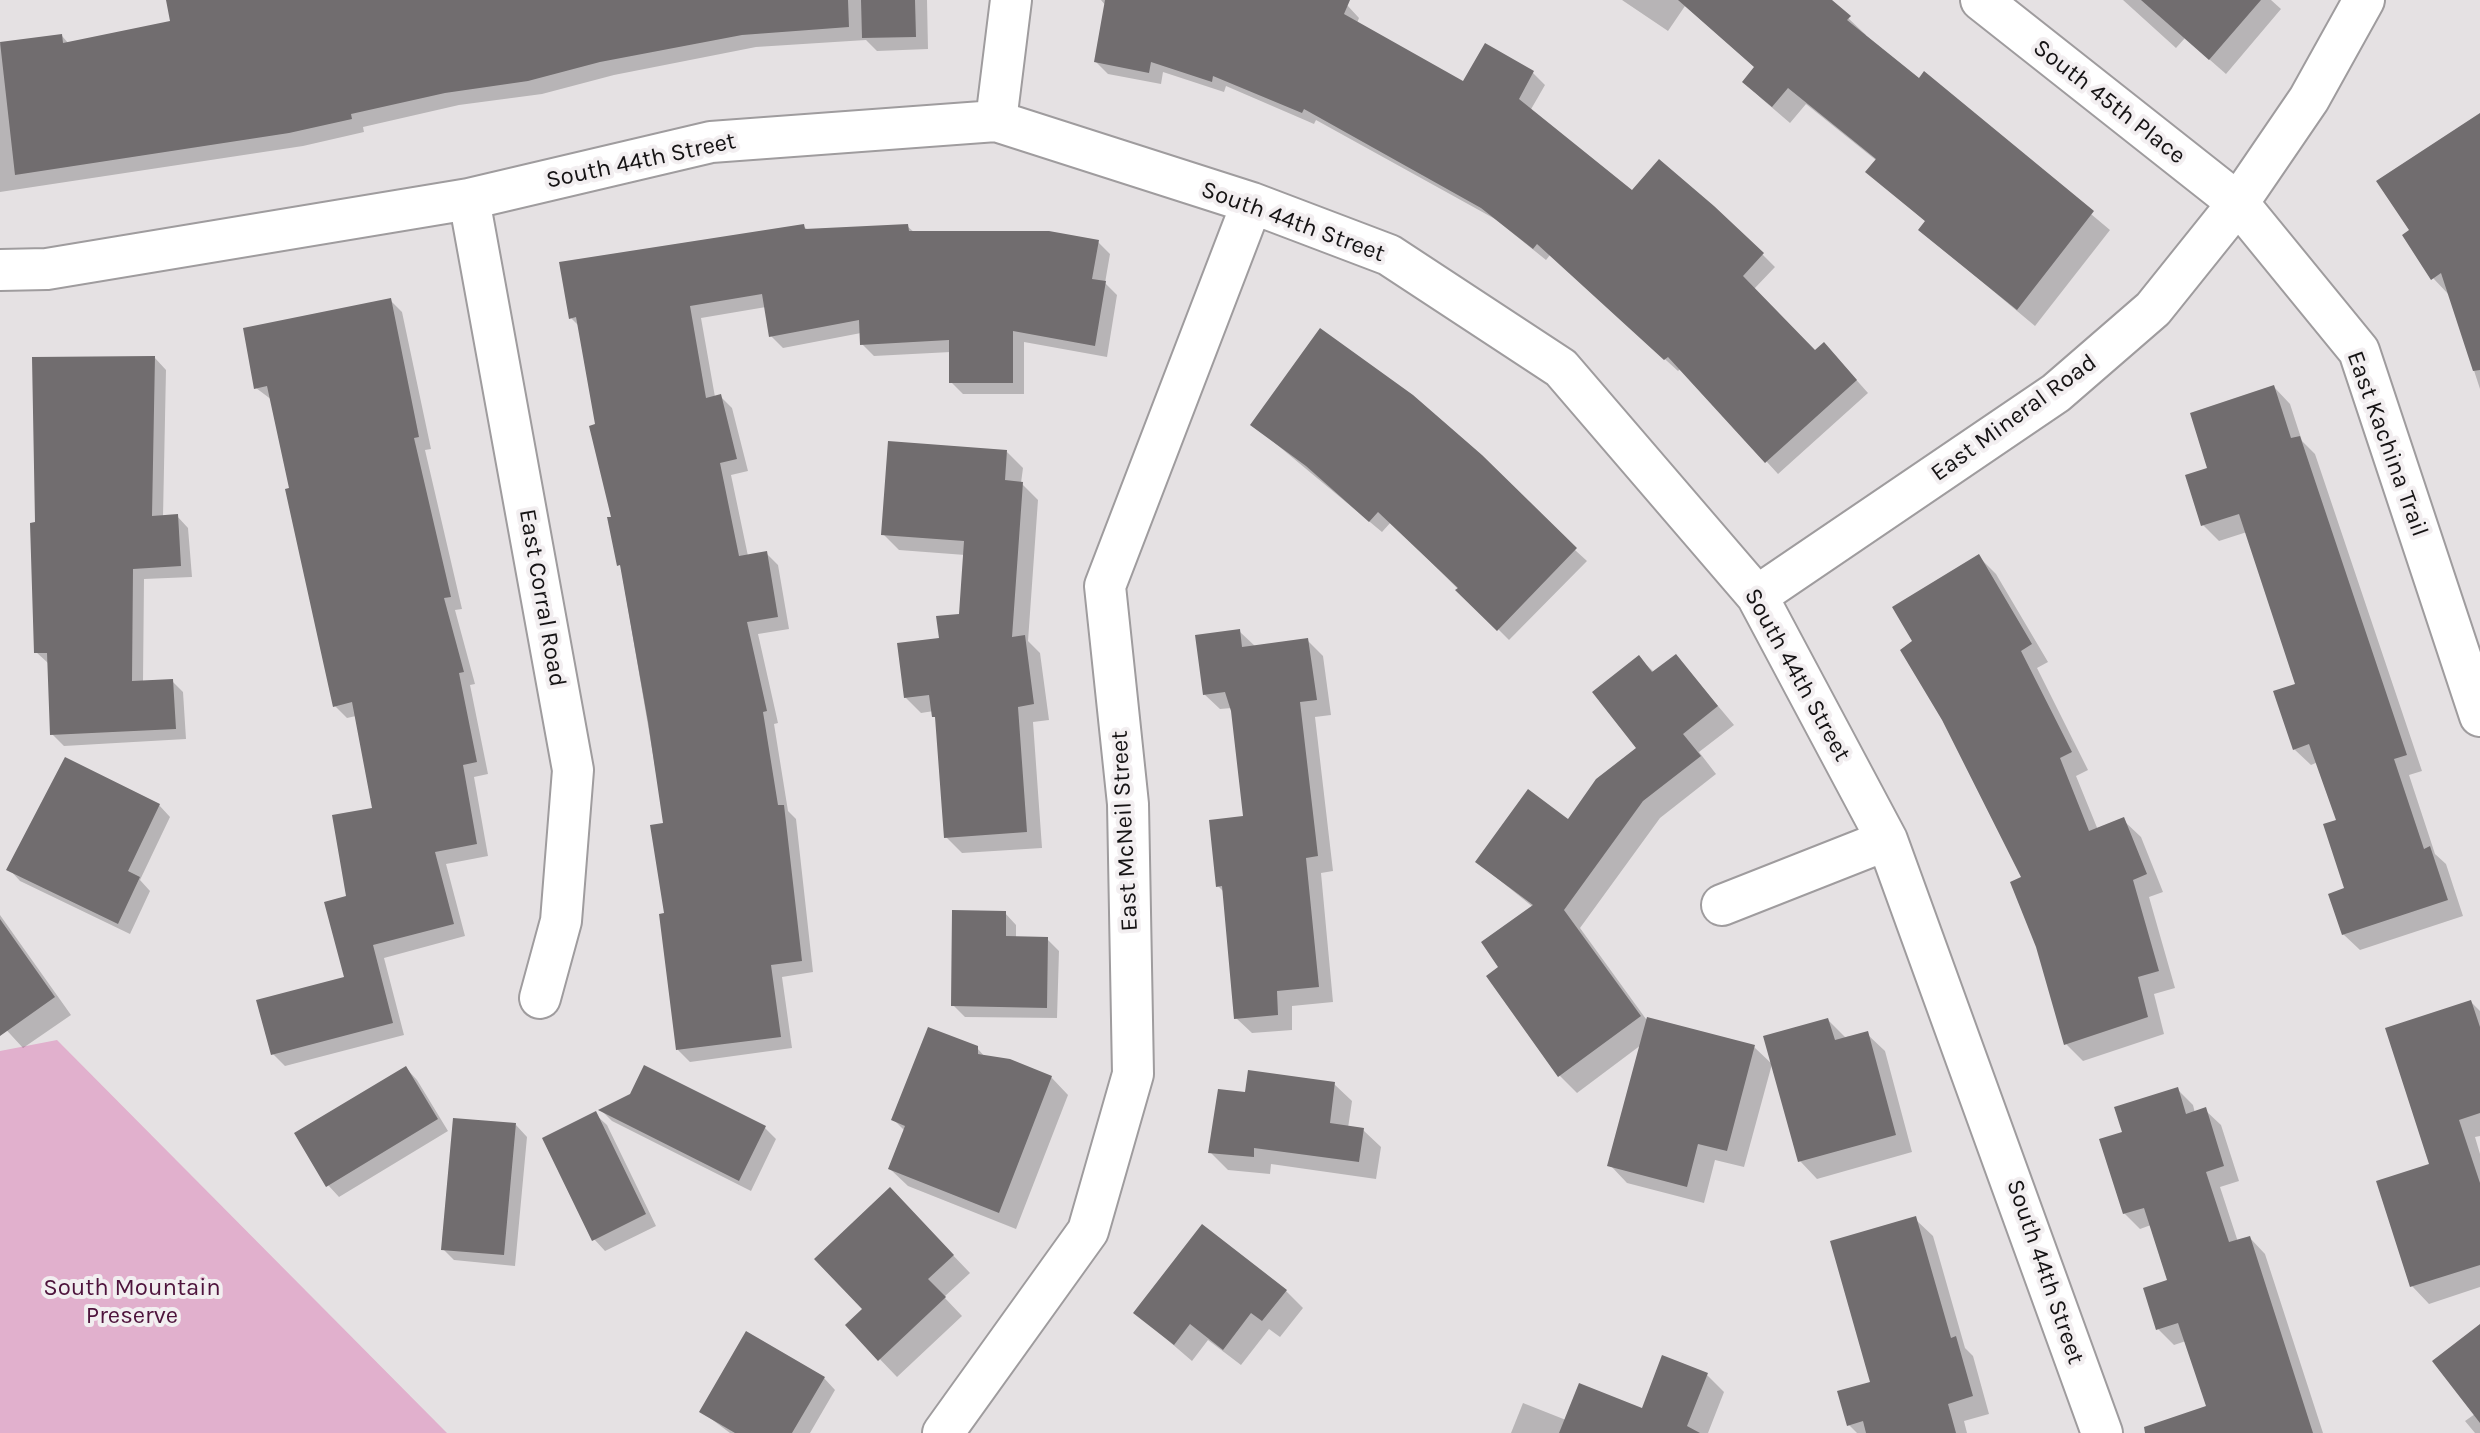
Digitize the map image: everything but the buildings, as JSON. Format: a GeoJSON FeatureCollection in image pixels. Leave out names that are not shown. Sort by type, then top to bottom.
{"type":"FeatureCollection","features":[{"type":"Feature","properties":{"kind":"street"},"geometry":{"type":"LineString","coordinates":[[996,121],[1011,0]]}},
{"type":"Feature","properties":{"kind":"street","name":"South 45th Place"},"geometry":{"type":"LineString","coordinates":[[1981,0],[2238,203]]}},
{"type":"Feature","properties":{"kind":"street","name":"East Mineral Road"},"geometry":{"type":"LineString","coordinates":[[1757,596],[2056,393],[2153,309],[2238,203],[2309,99],[2364,0]]}},
{"type":"Feature","properties":{"kind":"street","name":"South 44th Street"},"geometry":{"type":"LineString","coordinates":[[0,270],[47,269],[469,199],[711,142],[996,121],[1252,203],[1389,255],[1561,368],[1757,596],[1887,840],[2102,1433]]}},
{"type":"Feature","properties":{"kind":"street","name":"East Corral Road"},"geometry":{"type":"LineString","coordinates":[[469,199],[573,770],[561,921],[540,998]]}},
{"type":"Feature","properties":{"kind":"street","name":"East McNeil Street"},"geometry":{"type":"LineString","coordinates":[[943,1433],[1088,1231],[1133,1074],[1128,804],[1105,586],[1252,203]]}},
{"type":"Feature","properties":{"kind":"street","name":"East Kachina Trail"},"geometry":{"type":"LineString","coordinates":[[2238,203],[2359,351],[2480,716]]}},
{"type":"Feature","properties":{"kind":"street"},"geometry":{"type":"LineString","coordinates":[[1722,905],[1887,840]]}},
{"type":"Feature","properties":{"kind":"green space","name":"South Mountain Preserve"},"geometry":{"type":"Polygon","coordinates":[[[57,1040],[447,1433],[0,1433],[0,1051],[57,1040]]]}}]}
